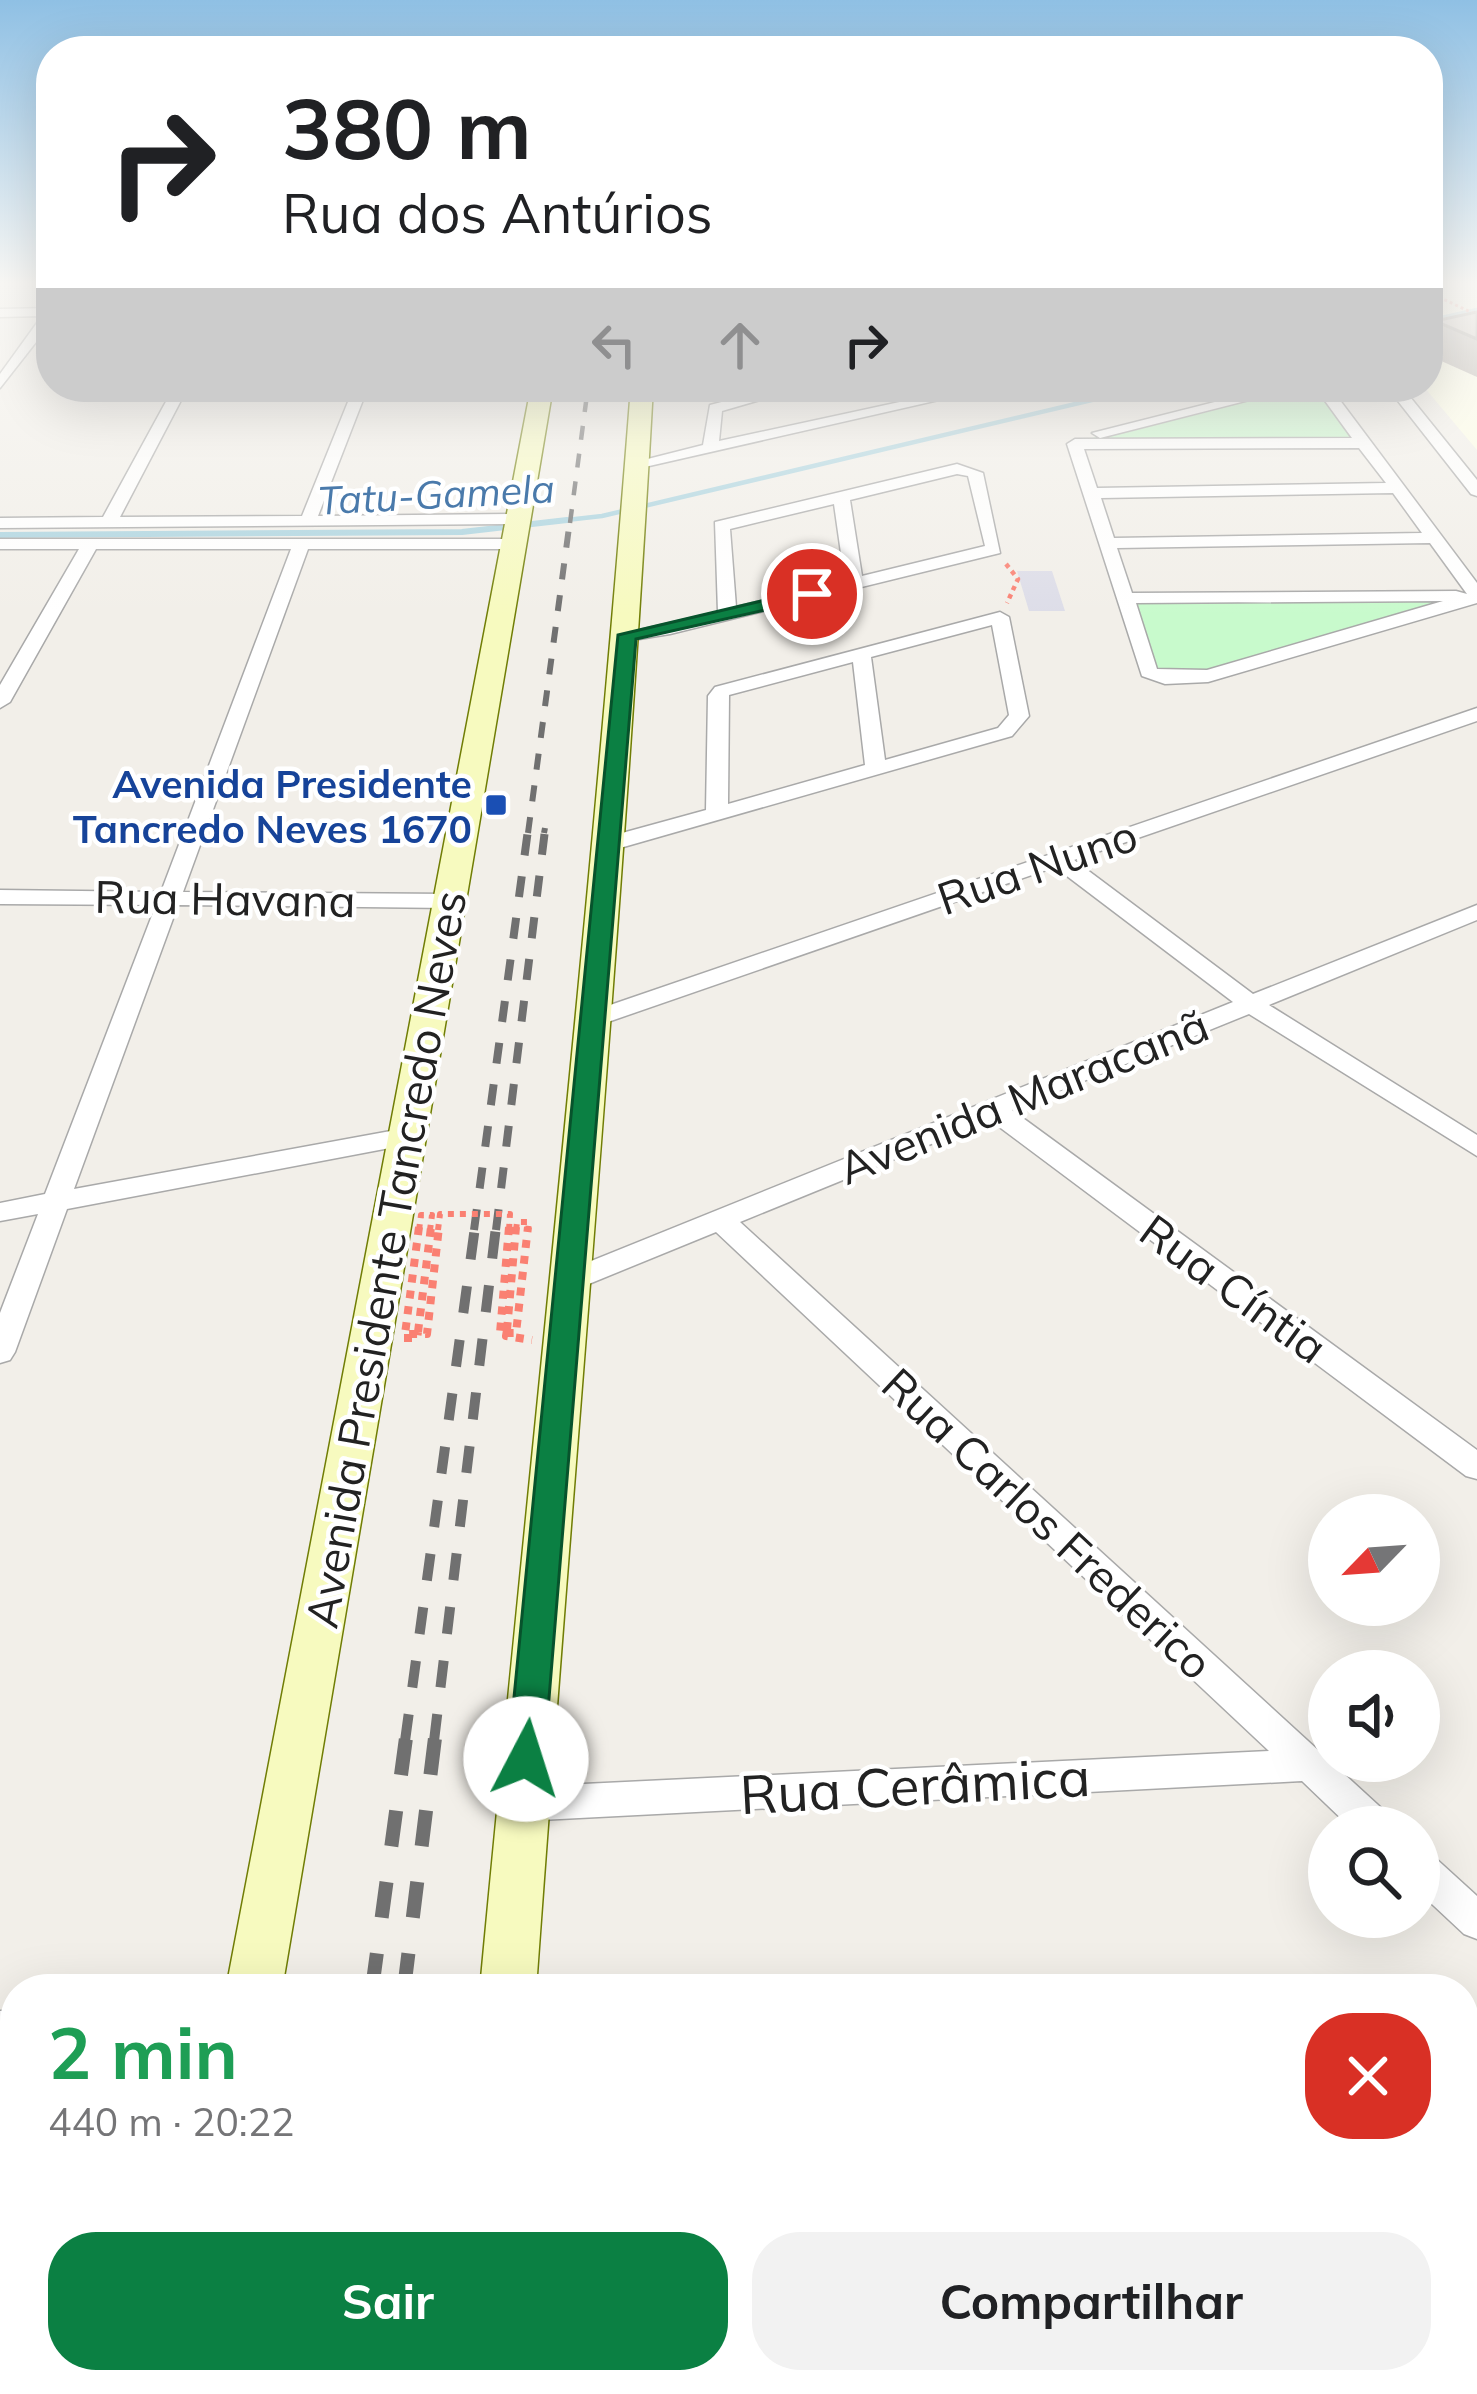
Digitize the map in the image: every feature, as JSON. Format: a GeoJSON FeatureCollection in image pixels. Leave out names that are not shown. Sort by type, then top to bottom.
{"type":"FeatureCollection","features":[{"type":"Feature","properties":{"kind":"main road","name":"Avenida Presidente Tancredo Neves"},"geometry":{"type":"LineString","coordinates":[[257,1974],[539,402]]}},
{"type":"Feature","properties":{"kind":"main road"},"geometry":{"type":"LineString","coordinates":[[509,1974],[612,843],[640,402]]}},
{"type":"Feature","properties":{"kind":"street"},"geometry":{"type":"LineString","coordinates":[[109,522],[173,402]]}},
{"type":"Feature","properties":{"kind":"street"},"geometry":{"type":"LineString","coordinates":[[0,1352],[355,402]]}},
{"type":"Feature","properties":{"kind":"street"},"geometry":{"type":"LineString","coordinates":[[710,448],[715,408],[739,402]]}},
{"type":"Feature","properties":{"kind":"street"},"geometry":{"type":"LineString","coordinates":[[636,464],[920,402]]}},
{"type":"Feature","properties":{"kind":"street"},"geometry":{"type":"LineString","coordinates":[[1075,444],[1094,434],[1229,402]]}},
{"type":"Feature","properties":{"kind":"street"},"geometry":{"type":"LineString","coordinates":[[1333,402],[1477,596]]}},
{"type":"Feature","properties":{"kind":"street"},"geometry":{"type":"LineString","coordinates":[[1406,402],[1477,491]]}},
{"type":"Feature","properties":{"kind":"street"},"geometry":{"type":"LineString","coordinates":[[1075,444],[1364,443]]}},
{"type":"Feature","properties":{"kind":"street"},"geometry":{"type":"LineString","coordinates":[[1075,444],[1149,672],[1182,679],[1208,676],[1477,596]]}},
{"type":"Feature","properties":{"kind":"street"},"geometry":{"type":"LineString","coordinates":[[627,635],[670,628],[994,549],[975,473],[946,472],[721,526],[727,614]]}},
{"type":"Feature","properties":{"kind":"street"},"geometry":{"type":"LineString","coordinates":[[1090,493],[1398,488]]}},
{"type":"Feature","properties":{"kind":"street"},"geometry":{"type":"LineString","coordinates":[[841,496],[854,584]]}},
{"type":"Feature","properties":{"kind":"street"},"geometry":{"type":"LineString","coordinates":[[0,523],[109,522],[305,532],[515,532]]}},
{"type":"Feature","properties":{"kind":"street"},"geometry":{"type":"LineString","coordinates":[[0,544],[305,532]]}},
{"type":"Feature","properties":{"kind":"street"},"geometry":{"type":"LineString","coordinates":[[1107,542],[1435,538]]}},
{"type":"Feature","properties":{"kind":"street"},"geometry":{"type":"LineString","coordinates":[[0,701],[90,544]]}},
{"type":"Feature","properties":{"kind":"street"},"geometry":{"type":"LineString","coordinates":[[1125,598],[1477,596]]}},
{"type":"Feature","properties":{"kind":"street"},"geometry":{"type":"LineString","coordinates":[[612,843],[717,814],[876,769],[1004,732],[1019,716],[1000,617],[743,683],[718,696],[717,814]]}},
{"type":"Feature","properties":{"kind":"street"},"geometry":{"type":"LineString","coordinates":[[861,654],[876,769]]}},
{"type":"Feature","properties":{"kind":"street","name":"Rua Nuno"},"geometry":{"type":"LineString","coordinates":[[596,1018],[1477,714]]}},
{"type":"Feature","properties":{"kind":"street"},"geometry":{"type":"LineString","coordinates":[[1059,859],[1250,1004],[1477,1147]]}},
{"type":"Feature","properties":{"kind":"street","name":"Rua Havana"},"geometry":{"type":"LineString","coordinates":[[0,898],[449,901]]}},
{"type":"Feature","properties":{"kind":"street","name":"Avenida Maracanã"},"geometry":{"type":"LineString","coordinates":[[569,1281],[1477,912]]}},
{"type":"Feature","properties":{"kind":"street","name":"Rua Cíntia"},"geometry":{"type":"LineString","coordinates":[[992,1108],[1477,1467]]}},
{"type":"Feature","properties":{"kind":"street"},"geometry":{"type":"LineString","coordinates":[[0,1212],[407,1137]]}},
{"type":"Feature","properties":{"kind":"street","name":"Rua Carlos Frederico"},"geometry":{"type":"LineString","coordinates":[[719,1219],[1308,1764]]}},
{"type":"Feature","properties":{"kind":"street","name":"Rua Cerâmica"},"geometry":{"type":"LineString","coordinates":[[521,1804],[1308,1766]]}},
{"type":"Feature","properties":{"kind":"street","name":"Rua Carlos Frederico"},"geometry":{"type":"LineString","coordinates":[[1327,1782],[1353,1806]]}},
{"type":"Feature","properties":{"kind":"street"},"geometry":{"type":"LineString","coordinates":[[1440,1887],[1477,1921]]}},
{"type":"Feature","properties":{"kind":"path"},"geometry":{"type":"LineString","coordinates":[[994,549],[1018,579],[1000,617]]}},
{"type":"Feature","properties":{"kind":"path"},"geometry":{"type":"LineString","coordinates":[[416,1338],[418,1332],[421,1309],[432,1215],[422,1215],[405,1334],[427,1334],[440,1214],[511,1214],[500,1333],[516,1333],[529,1222],[518,1222],[507,1330],[506,1336],[536,1341]]}},
{"type":"Feature","properties":{"kind":"shaded area"},"geometry":{"type":"Polygon","coordinates":[[[1443,392],[1477,392],[1477,450],[1437,402],[1443,402],[1443,392]]]}},
{"type":"Feature","properties":{"kind":"shaded area"},"geometry":{"type":"Polygon","coordinates":[[[1017,571],[1052,571],[1065,611],[1029,611],[1017,571]]]}},
{"type":"Feature","properties":{"kind":"green space"},"geometry":{"type":"Polygon","coordinates":[[[1238,402],[1330,402],[1357,441],[1084,440],[1238,402]]]}},
{"type":"Feature","properties":{"kind":"green space"},"geometry":{"type":"Polygon","coordinates":[[[1129,600],[1472,600],[1207,672],[1149,672],[1129,600]]]}},
{"type":"Feature","properties":{"kind":"waterway","name":"Tatu-Gamela"},"geometry":{"type":"LineString","coordinates":[[540,523],[602,516],[1084,402]]}},
{"type":"Feature","properties":{"kind":"waterway","name":"Tatu-Gamela"},"geometry":{"type":"LineString","coordinates":[[0,535],[462,532],[567,520]]}},
{"type":"Feature","properties":{"kind":"railway"},"geometry":{"type":"LineString","coordinates":[[570,523],[586,402]]}},
{"type":"Feature","properties":{"kind":"railway"},"geometry":{"type":"LineString","coordinates":[[528,833],[570,520]]}},
{"type":"Feature","properties":{"kind":"railway"},"geometry":{"type":"LineString","coordinates":[[544,833],[545,828]]}},
{"type":"Feature","properties":{"kind":"railway"},"geometry":{"type":"LineString","coordinates":[[474,1230],[528,830]]}},
{"type":"Feature","properties":{"kind":"railway"},"geometry":{"type":"LineString","coordinates":[[496,1230],[545,830]]}},
{"type":"Feature","properties":{"kind":"railway"},"geometry":{"type":"LineString","coordinates":[[405,1741],[475,1227]]}},
{"type":"Feature","properties":{"kind":"railway"},"geometry":{"type":"LineString","coordinates":[[434,1741],[496,1227]]}},
{"type":"Feature","properties":{"kind":"railway"},"geometry":{"type":"LineString","coordinates":[[374,1974],[406,1738]]}},
{"type":"Feature","properties":{"kind":"railway"},"geometry":{"type":"LineString","coordinates":[[406,1974],[435,1738]]}},
{"type":"Feature","properties":{"kind":"place","name":"Avenida Presidente Tancredo Neves 1670"},"geometry":{"type":"Point","coordinates":[496,805]}},
{"type":"Feature","properties":{"kind":"route"},"geometry":{"type":"LineString","coordinates":[[526,1759],[612,843],[627,635],[812,594]]}}]}
